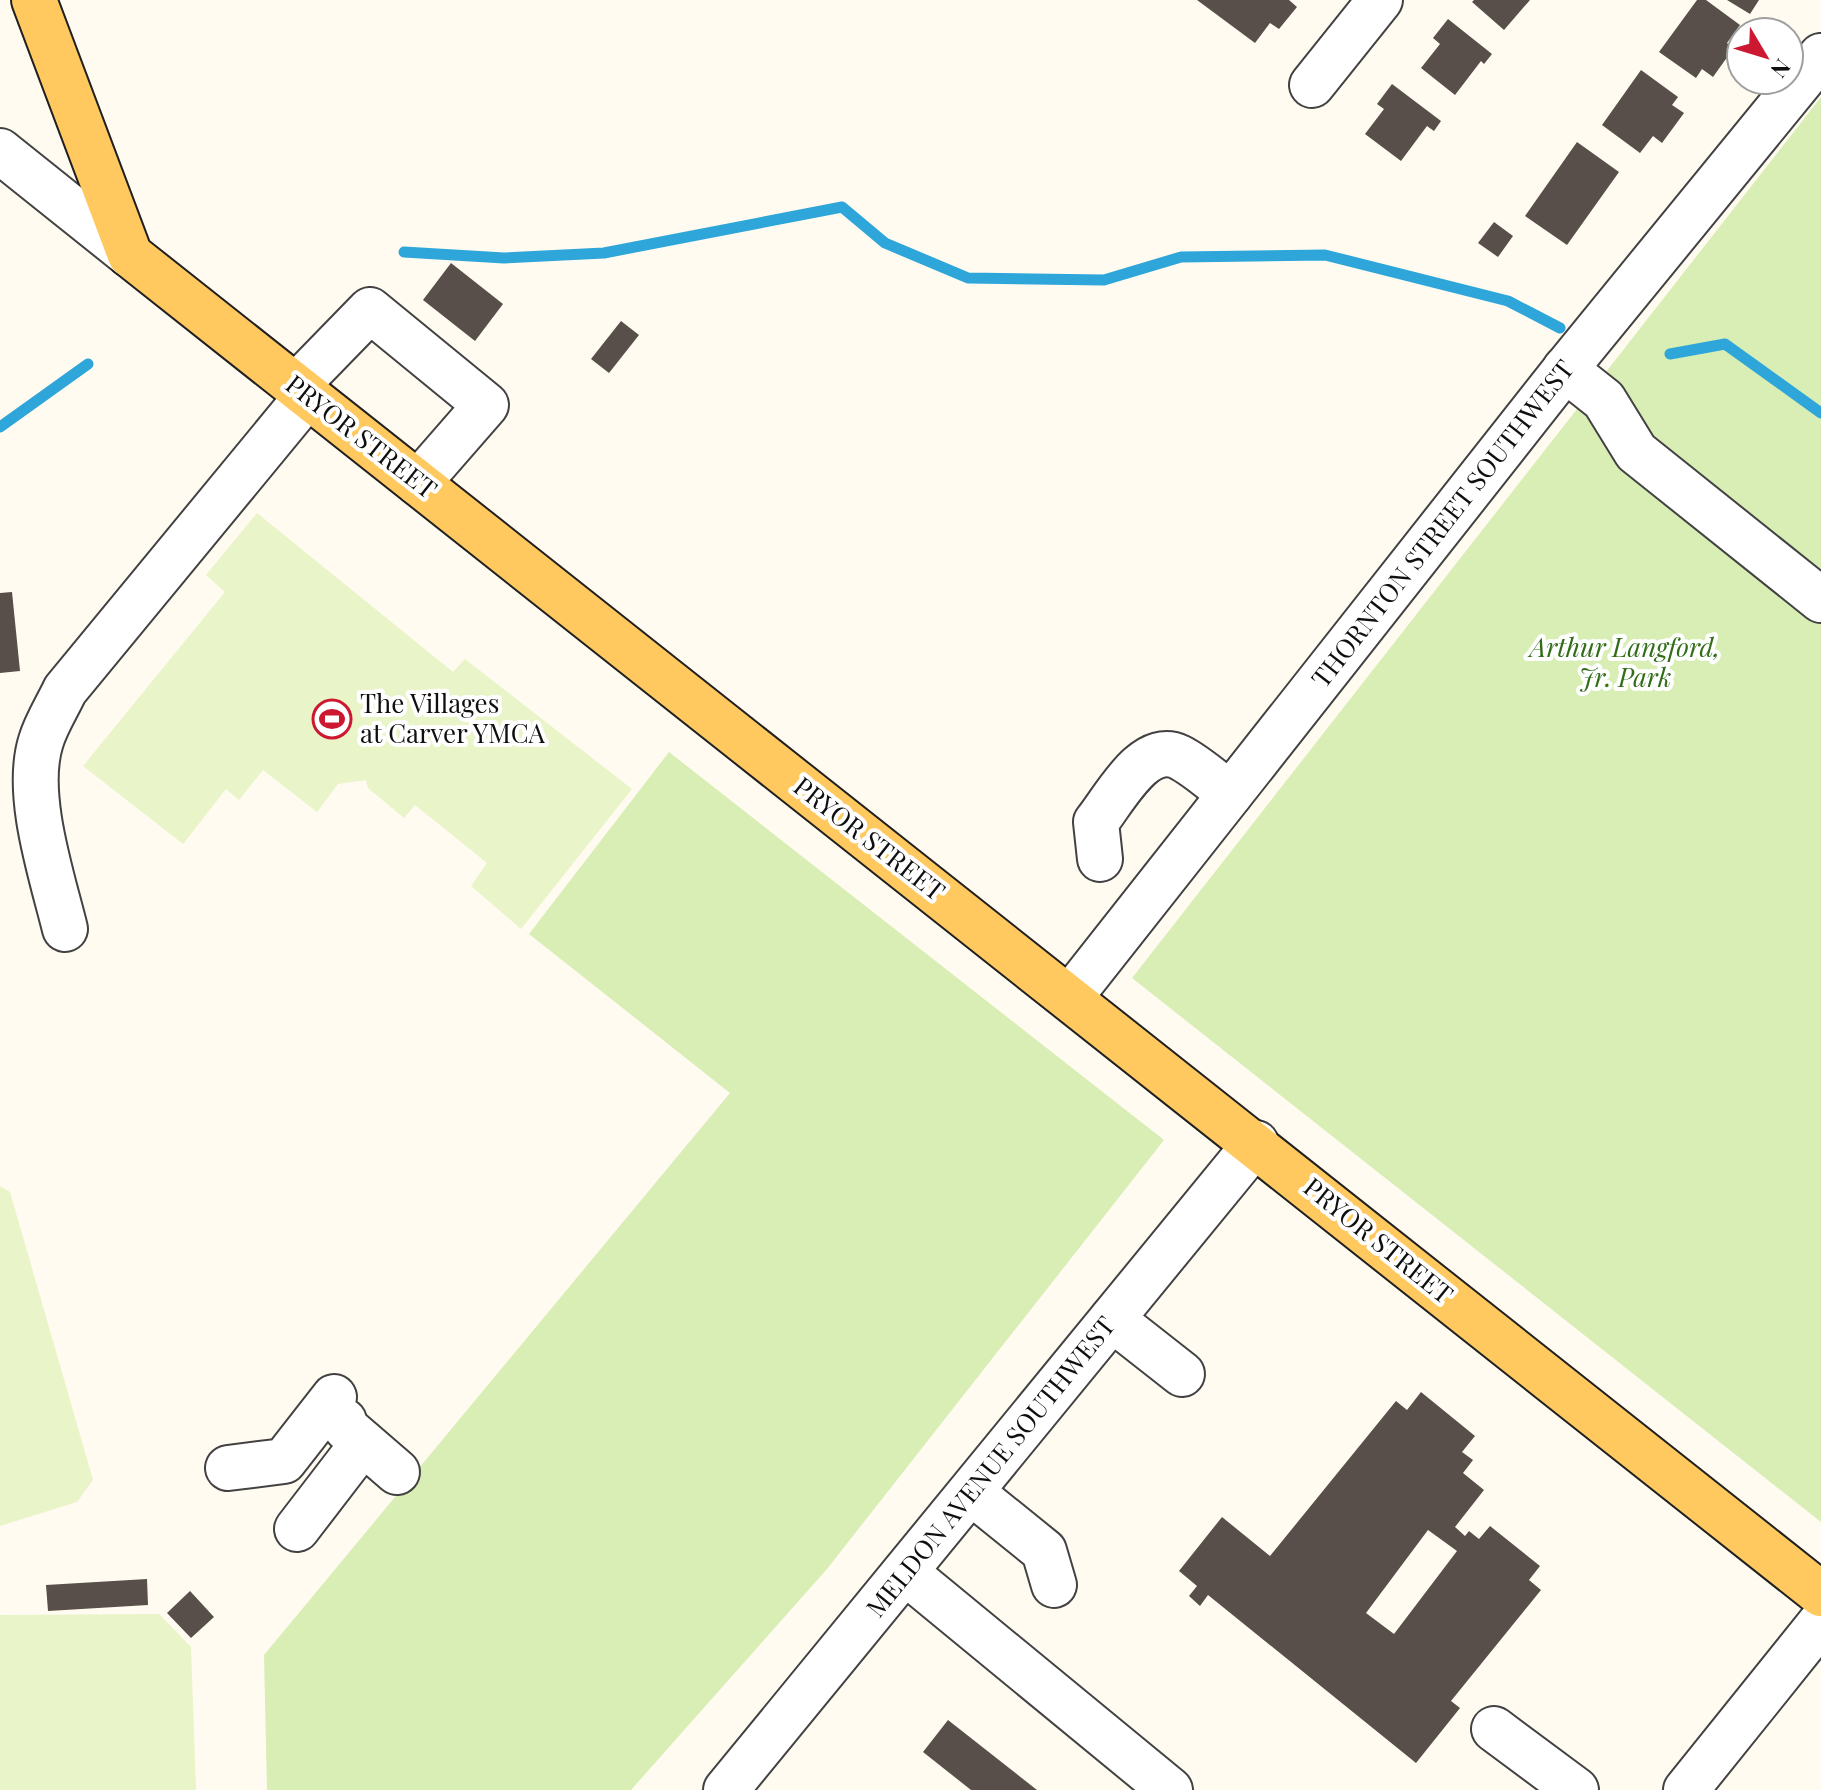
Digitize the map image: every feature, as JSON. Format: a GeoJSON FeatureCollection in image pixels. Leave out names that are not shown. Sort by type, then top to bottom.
{"type":"FeatureCollection","features":[{"type":"Feature","properties":{"kind":"main road"},"geometry":{"type":"LineString","coordinates":[[34,0],[130,255]]}},
{"type":"Feature","properties":{"kind":"main road","name":"PRYOR STREET"},"geometry":{"type":"LineString","coordinates":[[130,255],[1071,996],[1821,1594]]}},
{"type":"Feature","properties":{"kind":"street"},"geometry":{"type":"LineString","coordinates":[[1312,85],[1380,0]]}},
{"type":"Feature","properties":{"kind":"street","name":"THORNTON STREET SOUTHWEST"},"geometry":{"type":"LineString","coordinates":[[1071,996],[1565,369],[1821,56]]}},
{"type":"Feature","properties":{"kind":"street"},"geometry":{"type":"LineString","coordinates":[[0,151],[130,255]]}},
{"type":"Feature","properties":{"kind":"street"},"geometry":{"type":"LineString","coordinates":[[65,929],[46,851],[36,782],[41,741],[65,690],[370,310],[486,405],[418,483]]}},
{"type":"Feature","properties":{"kind":"street"},"geometry":{"type":"LineString","coordinates":[[1565,369],[1604,400],[1636,452],[1821,600]]}},
{"type":"Feature","properties":{"kind":"street"},"geometry":{"type":"LineString","coordinates":[[1100,859],[1096,822],[1143,762],[1160,754],[1177,756],[1230,794]]}},
{"type":"Feature","properties":{"kind":"street","name":"MELDON AVENUE SOUTHWEST"},"geometry":{"type":"LineString","coordinates":[[726,1790],[1256,1143]]}},
{"type":"Feature","properties":{"kind":"street"},"geometry":{"type":"LineString","coordinates":[[1112,1319],[1182,1374]]}},
{"type":"Feature","properties":{"kind":"street"},"geometry":{"type":"LineString","coordinates":[[228,1468],[284,1461],[334,1397],[346,1428],[397,1472]]}},
{"type":"Feature","properties":{"kind":"street"},"geometry":{"type":"LineString","coordinates":[[297,1529],[363,1443]]}},
{"type":"Feature","properties":{"kind":"street"},"geometry":{"type":"LineString","coordinates":[[971,1492],[1044,1551],[1054,1585]]}},
{"type":"Feature","properties":{"kind":"street"},"geometry":{"type":"LineString","coordinates":[[905,1572],[1170,1790]]}},
{"type":"Feature","properties":{"kind":"street"},"geometry":{"type":"LineString","coordinates":[[1686,1790],[1821,1622]]}},
{"type":"Feature","properties":{"kind":"street"},"geometry":{"type":"LineString","coordinates":[[1494,1729],[1576,1790]]}},
{"type":"Feature","properties":{"kind":"green space","name":"Arthur Langford, Jr. Park"},"geometry":{"type":"Polygon","coordinates":[[[1821,97],[1821,1522],[1132,978],[1821,97]]]}},
{"type":"Feature","properties":{"kind":"green space","name":"The Villages at Carver YMCA"},"geometry":{"type":"Polygon","coordinates":[[[257,513],[453,672],[465,659],[632,789],[521,929],[471,886],[487,863],[415,805],[404,818],[368,788],[366,780],[338,784],[317,812],[263,770],[239,800],[226,789],[183,844],[83,766],[225,592],[206,575],[257,513]]]}},
{"type":"Feature","properties":{"kind":"green space"},"geometry":{"type":"Polygon","coordinates":[[[669,752],[1164,1140],[827,1569],[631,1790],[267,1790],[264,1655],[730,1093],[529,934],[669,752]]]}},
{"type":"Feature","properties":{"kind":"green space"},"geometry":{"type":"Polygon","coordinates":[[[0,1186],[10,1192],[93,1480],[77,1502],[0,1526],[0,1186]]]}},
{"type":"Feature","properties":{"kind":"green space"},"geometry":{"type":"Polygon","coordinates":[[[159,1614],[191,1647],[196,1790],[0,1790],[0,1615],[159,1614]]]}},
{"type":"Feature","properties":{"kind":"building"},"geometry":{"type":"Polygon","coordinates":[[[1197,0],[1289,0],[1297,7],[1279,29],[1270,23],[1255,43],[1197,0]]]}},
{"type":"Feature","properties":{"kind":"building"},"geometry":{"type":"Polygon","coordinates":[[[1530,0],[1504,30],[1472,2],[1530,0]]]}},
{"type":"Feature","properties":{"kind":"building"},"geometry":{"type":"Polygon","coordinates":[[[1697,0],[1706,0],[1728,16],[1725,16],[1725,60],[1713,77],[1702,69],[1696,78],[1659,52],[1697,0]]]}},
{"type":"Feature","properties":{"kind":"building"},"geometry":{"type":"Polygon","coordinates":[[[1727,0],[1759,0],[1750,14],[1727,0]]]}},
{"type":"Feature","properties":{"kind":"building"},"geometry":{"type":"Polygon","coordinates":[[[1448,19],[1492,54],[1484,64],[1481,61],[1455,95],[1421,68],[1440,44],[1433,38],[1448,19]]]}},
{"type":"Feature","properties":{"kind":"building"},"geometry":{"type":"Polygon","coordinates":[[[1641,70],[1678,97],[1672,105],[1684,113],[1662,143],[1653,136],[1640,153],[1602,125],[1641,70]]]}},
{"type":"Feature","properties":{"kind":"building"},"geometry":{"type":"Polygon","coordinates":[[[1392,84],[1441,121],[1434,131],[1427,126],[1401,161],[1365,134],[1384,109],[1377,104],[1392,84]]]}},
{"type":"Feature","properties":{"kind":"building"},"geometry":{"type":"Polygon","coordinates":[[[1577,142],[1619,172],[1567,245],[1525,216],[1577,142]]]}},
{"type":"Feature","properties":{"kind":"building"},"geometry":{"type":"Polygon","coordinates":[[[1494,222],[1513,236],[1498,257],[1478,243],[1494,222]]]}},
{"type":"Feature","properties":{"kind":"building"},"geometry":{"type":"Polygon","coordinates":[[[451,263],[503,304],[475,341],[423,300],[451,263]]]}},
{"type":"Feature","properties":{"kind":"building"},"geometry":{"type":"Polygon","coordinates":[[[621,321],[639,335],[609,373],[591,359],[621,321]]]}},
{"type":"Feature","properties":{"kind":"building"},"geometry":{"type":"Polygon","coordinates":[[[12,592],[20,671],[0,673],[0,593],[12,592]]]}},
{"type":"Feature","properties":{"kind":"building"},"geometry":{"type":"Polygon","coordinates":[[[1421,1392],[1475,1436],[1462,1452],[1473,1460],[1463,1473],[1484,1490],[1455,1527],[1465,1536],[1469,1531],[1479,1539],[1490,1526],[1540,1566],[1529,1580],[1541,1590],[1451,1701],[1460,1708],[1416,1763],[1208,1595],[1200,1606],[1189,1596],[1197,1586],[1179,1571],[1222,1517],[1270,1556],[1396,1401],[1407,1410],[1421,1392]],[[1428,1530],[1366,1613],[1394,1634],[1457,1551],[1428,1530]]]}},
{"type":"Feature","properties":{"kind":"building"},"geometry":{"type":"Polygon","coordinates":[[[147,1579],[148,1605],[48,1611],[46,1585],[147,1579]]]}},
{"type":"Feature","properties":{"kind":"building"},"geometry":{"type":"Polygon","coordinates":[[[190,1591],[214,1617],[191,1638],[167,1613],[190,1591]]]}},
{"type":"Feature","properties":{"kind":"building"},"geometry":{"type":"Polygon","coordinates":[[[948,1720],[1037,1790],[971,1790],[923,1752],[948,1720]]]}},
{"type":"Feature","properties":{"kind":"waterway"},"geometry":{"type":"LineString","coordinates":[[404,252],[504,258],[604,253],[842,207],[885,243],[968,278],[1104,280],[1181,257],[1325,255],[1508,301],[1560,328]]}},
{"type":"Feature","properties":{"kind":"waterway"},"geometry":{"type":"LineString","coordinates":[[1670,354],[1725,344],[1821,413]]}},
{"type":"Feature","properties":{"kind":"waterway"},"geometry":{"type":"LineString","coordinates":[[0,427],[88,364]]}},
{"type":"Feature","properties":{"kind":"place","name":"The Villages at Carver YMCA"},"geometry":{"type":"Point","coordinates":[332,719]}}]}
